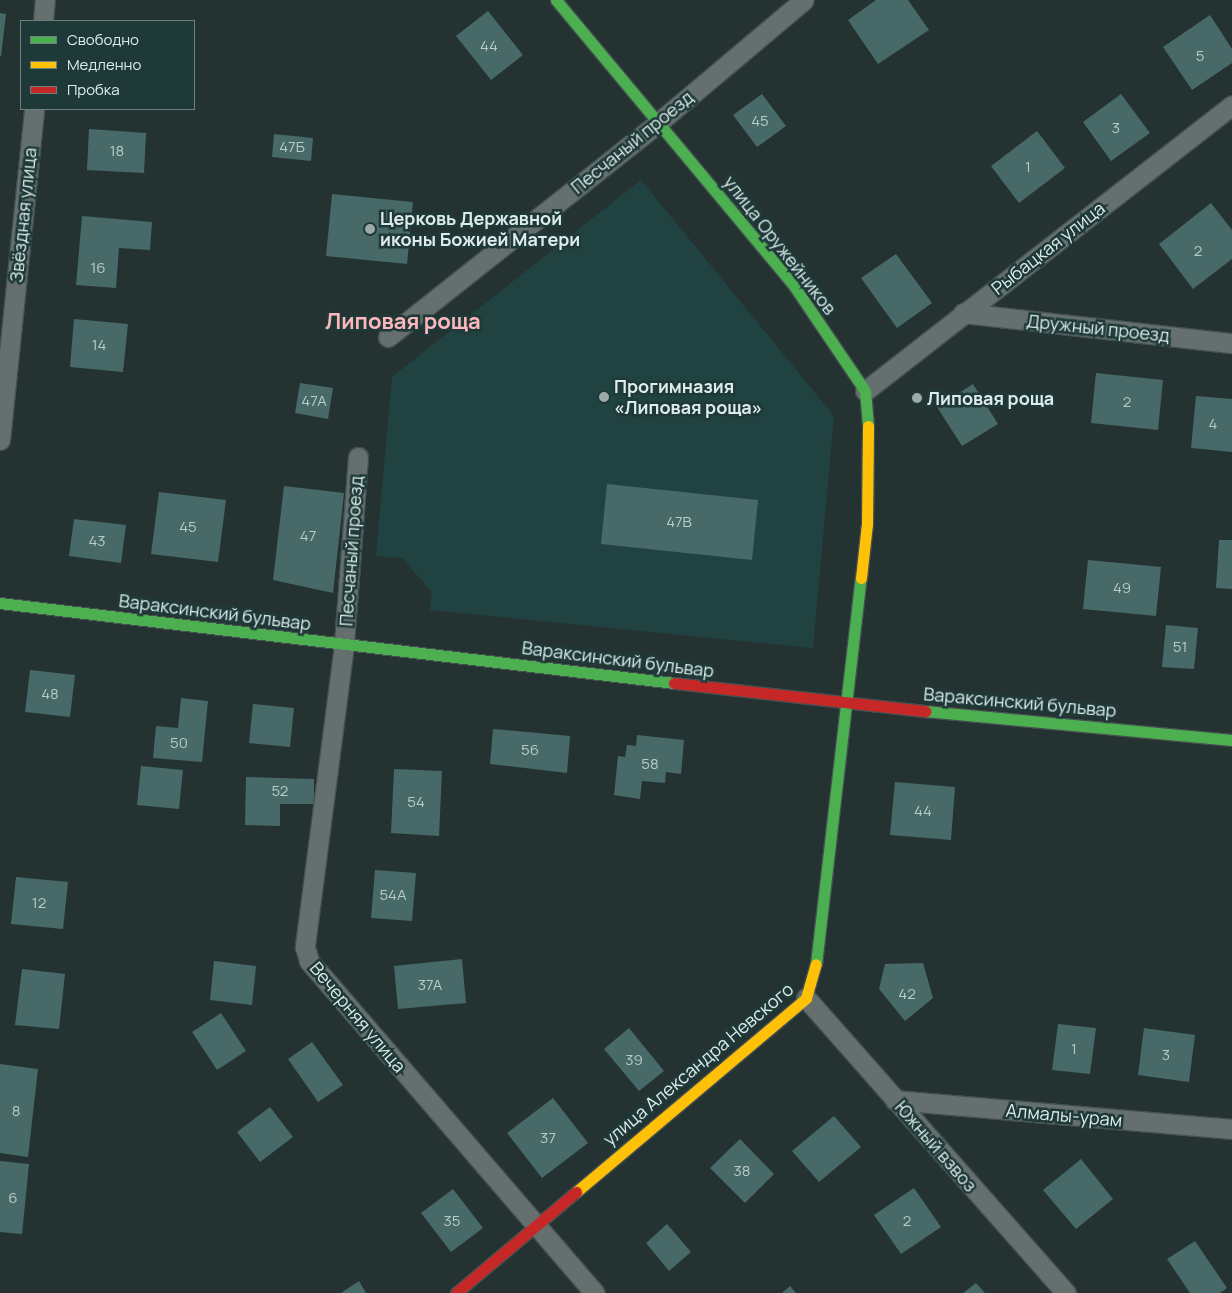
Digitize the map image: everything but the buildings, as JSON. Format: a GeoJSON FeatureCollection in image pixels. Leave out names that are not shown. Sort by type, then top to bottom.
{"type":"FeatureCollection","features":[{"type":"Feature","properties":{"kind":"street"},"geometry":{"type":"LineString","coordinates":[[43,20],[45,0]]}},
{"type":"Feature","properties":{"kind":"street","name":"улица Оружейников"},"geometry":{"type":"LineString","coordinates":[[556,0],[792,283],[865,391],[870,450],[867,524],[846,703]]}},
{"type":"Feature","properties":{"kind":"street","name":"Песчаный проезд"},"geometry":{"type":"LineString","coordinates":[[388,337],[659,122],[804,0]]}},
{"type":"Feature","properties":{"kind":"street","name":"Рыбацкая улица"},"geometry":{"type":"LineString","coordinates":[[865,391],[1232,105]]}},
{"type":"Feature","properties":{"kind":"street","name":"Звёздная улица"},"geometry":{"type":"LineString","coordinates":[[0,440],[34,110]]}},
{"type":"Feature","properties":{"kind":"street","name":"Дружный проезд"},"geometry":{"type":"LineString","coordinates":[[963,313],[1232,343]]}},
{"type":"Feature","properties":{"kind":"street","name":"Песчаный проезд"},"geometry":{"type":"LineString","coordinates":[[344,645],[358,457]]}},
{"type":"Feature","properties":{"kind":"street","name":"Вараксинский бульвар"},"geometry":{"type":"LineString","coordinates":[[0,603],[846,703],[1232,740]]}},
{"type":"Feature","properties":{"kind":"street","name":"Вечерняя улица"},"geometry":{"type":"LineString","coordinates":[[344,645],[305,947],[308,962],[594,1293]]}},
{"type":"Feature","properties":{"kind":"street","name":"улица Александра Невского"},"geometry":{"type":"LineString","coordinates":[[456,1293],[806,998],[817,959],[846,703]]}},
{"type":"Feature","properties":{"kind":"street","name":"Южный взвоз"},"geometry":{"type":"LineString","coordinates":[[806,998],[1066,1293]]}},
{"type":"Feature","properties":{"kind":"street","name":"Алмалы-урам"},"geometry":{"type":"LineString","coordinates":[[895,1100],[1232,1129]]}},
{"type":"Feature","properties":{"kind":"shaded area","name":"Прогимназия «Липовая роща»"},"geometry":{"type":"Polygon","coordinates":[[[641,180],[834,416],[813,648],[430,610],[432,592],[402,558],[376,556],[392,377],[641,180]]]}},
{"type":"Feature","properties":{"kind":"traffic: fast"},"geometry":{"type":"LineString","coordinates":[[556,0],[792,283],[865,391],[868,426]]}},
{"type":"Feature","properties":{"kind":"traffic: fast"},"geometry":{"type":"LineString","coordinates":[[816,964],[861,578]]}},
{"type":"Feature","properties":{"kind":"traffic: fast"},"geometry":{"type":"LineString","coordinates":[[0,603],[674,683]]}},
{"type":"Feature","properties":{"kind":"traffic: fast"},"geometry":{"type":"LineString","coordinates":[[925,711],[1232,740]]}},
{"type":"Feature","properties":{"kind":"traffic: slow"},"geometry":{"type":"LineString","coordinates":[[861,578],[867,524],[868,426]]}},
{"type":"Feature","properties":{"kind":"traffic: slow"},"geometry":{"type":"LineString","coordinates":[[576,1192],[806,998],[816,964]]}},
{"type":"Feature","properties":{"kind":"traffic: jam"},"geometry":{"type":"LineString","coordinates":[[674,683],[925,711]]}},
{"type":"Feature","properties":{"kind":"traffic: jam"},"geometry":{"type":"LineString","coordinates":[[456,1293],[576,1192]]}},
{"type":"Feature","properties":{"kind":"place","name":"Церковь Державной иконы Божией Матери"},"geometry":{"type":"Point","coordinates":[370,229]}},
{"type":"Feature","properties":{"kind":"place","name":"Прогимназия «Липовая роща»"},"geometry":{"type":"Point","coordinates":[604,397]}},
{"type":"Feature","properties":{"kind":"place","name":"Липовая роща"},"geometry":{"type":"Point","coordinates":[917,398]}},
{"type":"Feature","properties":{"kind":"district","name":"Липовая роща"},"geometry":{"type":"Point","coordinates":[403,322]}}]}
